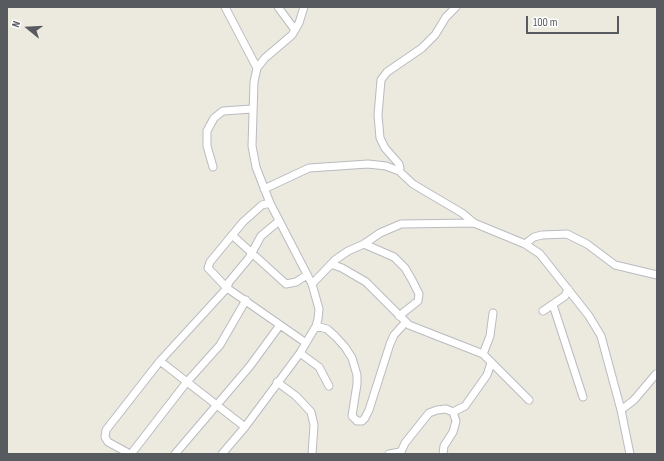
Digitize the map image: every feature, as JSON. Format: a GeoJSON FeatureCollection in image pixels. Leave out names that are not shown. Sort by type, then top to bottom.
{"type":"FeatureCollection","features":[{"type":"Feature","properties":{"kind":"street"},"geometry":{"type":"LineString","coordinates":[[225,7],[257,68]]}},
{"type":"Feature","properties":{"kind":"street"},"geometry":{"type":"LineString","coordinates":[[278,7],[295,30]]}},
{"type":"Feature","properties":{"kind":"street"},"geometry":{"type":"LineString","coordinates":[[222,454],[245,427],[300,353],[316,326],[319,309],[312,284],[270,203],[256,166],[252,146],[252,109],[254,82],[257,68],[264,58],[281,46],[295,30],[304,7]]}},
{"type":"Feature","properties":{"kind":"street"},"geometry":{"type":"LineString","coordinates":[[399,170],[399,164],[385,148],[380,138],[378,115],[381,80],[387,72],[422,48],[456,7]]}},
{"type":"Feature","properties":{"kind":"street"},"geometry":{"type":"LineString","coordinates":[[213,167],[208,146],[207,131],[214,118],[223,111],[252,109]]}},
{"type":"Feature","properties":{"kind":"street"},"geometry":{"type":"LineString","coordinates":[[264,189],[296,172],[315,167],[368,164],[386,166],[399,170],[413,184],[462,213],[474,223],[525,244],[540,254],[589,316],[601,336],[621,410],[630,454]]}},
{"type":"Feature","properties":{"kind":"street"},"geometry":{"type":"LineString","coordinates":[[270,203],[254,212],[232,235],[210,262],[208,268],[227,288],[306,343]]}},
{"type":"Feature","properties":{"kind":"street"},"geometry":{"type":"LineString","coordinates":[[246,300],[220,346],[186,383],[131,454],[108,442],[105,437],[106,430],[160,362],[227,288],[252,253],[261,236],[279,221]]}},
{"type":"Feature","properties":{"kind":"street"},"geometry":{"type":"LineString","coordinates":[[312,284],[331,264],[348,251],[364,244],[380,233],[401,224],[474,223]]}},
{"type":"Feature","properties":{"kind":"street"},"geometry":{"type":"LineString","coordinates":[[525,244],[534,237],[542,235],[567,234],[587,244],[615,265],[657,275]]}},
{"type":"Feature","properties":{"kind":"street"},"geometry":{"type":"LineString","coordinates":[[232,235],[286,284],[296,282],[307,275]]}},
{"type":"Feature","properties":{"kind":"street"},"geometry":{"type":"LineString","coordinates":[[364,244],[394,257],[405,268],[412,280],[419,298],[413,306],[399,316]]}},
{"type":"Feature","properties":{"kind":"street"},"geometry":{"type":"LineString","coordinates":[[331,264],[342,268],[366,282],[406,323],[483,354],[529,400]]}},
{"type":"Feature","properties":{"kind":"street"},"geometry":{"type":"LineString","coordinates":[[543,311],[565,296],[568,289]]}},
{"type":"Feature","properties":{"kind":"street"},"geometry":{"type":"LineString","coordinates":[[553,305],[583,397]]}},
{"type":"Feature","properties":{"kind":"street"},"geometry":{"type":"LineString","coordinates":[[483,354],[490,336],[493,313]]}},
{"type":"Feature","properties":{"kind":"street"},"geometry":{"type":"LineString","coordinates":[[316,326],[327,330],[335,336],[352,358],[357,379],[352,416],[358,421],[362,421],[369,410],[394,335],[406,323]]}},
{"type":"Feature","properties":{"kind":"street"},"geometry":{"type":"LineString","coordinates":[[175,454],[250,366],[280,325]]}},
{"type":"Feature","properties":{"kind":"street"},"geometry":{"type":"LineString","coordinates":[[300,353],[319,367],[329,386]]}},
{"type":"Feature","properties":{"kind":"street"},"geometry":{"type":"LineString","coordinates":[[160,362],[186,383],[217,404],[245,427]]}},
{"type":"Feature","properties":{"kind":"street"},"geometry":{"type":"LineString","coordinates":[[389,454],[400,453],[405,443],[429,413],[446,409],[454,412],[465,406],[487,375],[491,363]]}},
{"type":"Feature","properties":{"kind":"street"},"geometry":{"type":"LineString","coordinates":[[621,410],[634,400],[656,374],[657,379]]}},
{"type":"Feature","properties":{"kind":"street"},"geometry":{"type":"LineString","coordinates":[[277,382],[296,396],[311,412],[314,425],[312,454]]}},
{"type":"Feature","properties":{"kind":"street"},"geometry":{"type":"LineString","coordinates":[[443,454],[446,442],[455,430],[456,421],[454,412]]}}]}
